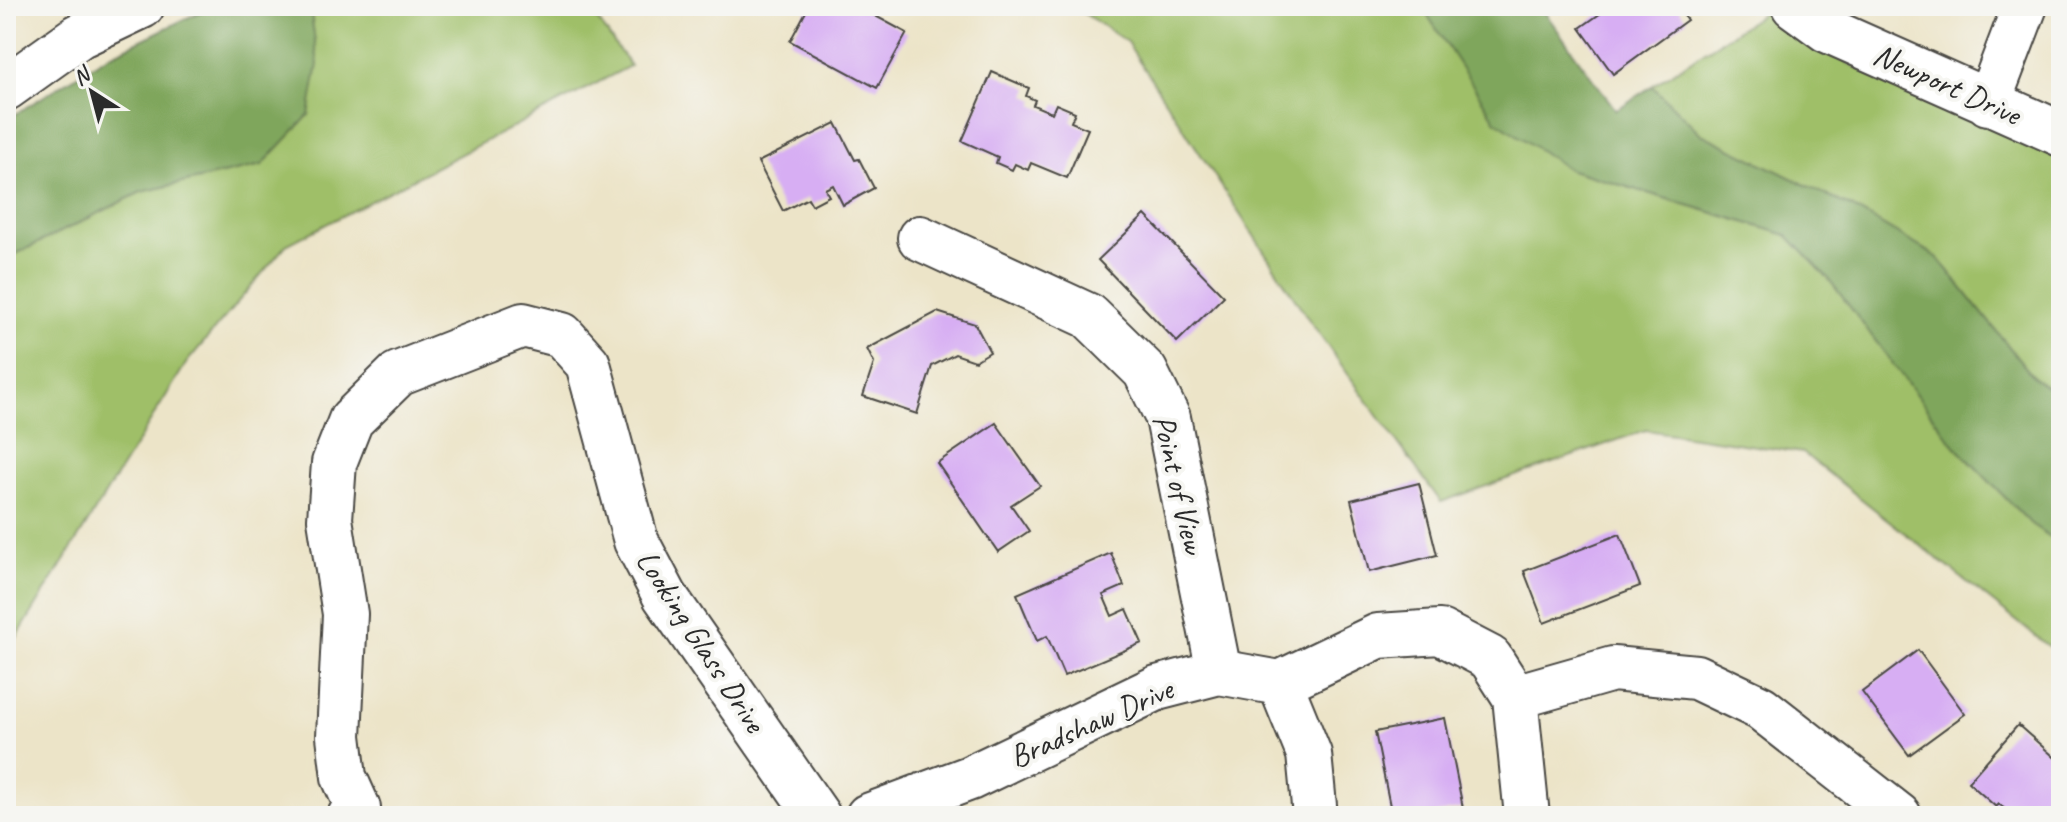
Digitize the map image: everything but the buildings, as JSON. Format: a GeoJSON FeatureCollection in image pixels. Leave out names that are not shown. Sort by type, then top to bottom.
{"type":"FeatureCollection","features":[{"type":"Feature","properties":{"kind":"street"},"geometry":{"type":"LineString","coordinates":[[6,88],[79,36],[142,6]]}},
{"type":"Feature","properties":{"kind":"street","name":"Newport Drive"},"geometry":{"type":"LineString","coordinates":[[1794,6],[1827,30],[2061,134]]}},
{"type":"Feature","properties":{"kind":"street"},"geometry":{"type":"LineString","coordinates":[[1988,103],[2025,6]]}},
{"type":"Feature","properties":{"kind":"street","name":"Point of View"},"geometry":{"type":"LineString","coordinates":[[920,238],[1089,316],[1145,371],[1168,418],[1219,672]]}},
{"type":"Feature","properties":{"kind":"street","name":"Looking Glass Drive"},"geometry":{"type":"LineString","coordinates":[[354,812],[344,777],[339,736],[345,614],[330,519],[334,463],[351,420],[398,374],[523,325],[562,335],[588,364],[636,541],[665,596],[818,816]]}},
{"type":"Feature","properties":{"kind":"street"},"geometry":{"type":"LineString","coordinates":[[1315,816],[1309,754],[1280,683],[1378,636],[1440,632],[1490,658],[1515,697],[1527,816]]}},
{"type":"Feature","properties":{"kind":"street"},"geometry":{"type":"LineString","coordinates":[[1515,697],[1613,669],[1696,677],[1761,708],[1899,816]]}},
{"type":"Feature","properties":{"kind":"street","name":"Bradshaw Drive"},"geometry":{"type":"LineString","coordinates":[[868,816],[970,778],[1157,688],[1219,672],[1280,683]]}},
{"type":"Feature","properties":{"kind":"green space"},"geometry":{"type":"Polygon","coordinates":[[[212,6],[310,6],[318,64],[309,115],[262,165],[141,192],[6,259],[6,120],[108,56],[212,6]]]}},
{"type":"Feature","properties":{"kind":"green space"},"geometry":{"type":"Polygon","coordinates":[[[310,6],[588,6],[630,66],[286,245],[187,362],[12,645],[6,634],[6,259],[141,192],[262,165],[318,64],[310,6]]]}},
{"type":"Feature","properties":{"kind":"green space"},"geometry":{"type":"Polygon","coordinates":[[[1073,6],[1417,6],[1568,169],[1787,235],[1828,278],[1956,447],[2031,524],[2061,544],[2061,656],[1803,453],[1646,430],[1441,502],[1313,326],[1127,42],[1073,6]]]}},
{"type":"Feature","properties":{"kind":"green space"},"geometry":{"type":"Polygon","coordinates":[[[1417,6],[1540,6],[1616,110],[1652,86],[1701,134],[1853,208],[1937,257],[2034,378],[2061,396],[2061,544],[2031,524],[1956,447],[1828,278],[1787,235],[1568,169],[1496,121],[1426,13],[1417,6]]]}},
{"type":"Feature","properties":{"kind":"green space"},"geometry":{"type":"Polygon","coordinates":[[[1768,10],[1856,68],[2061,149],[2061,396],[2034,378],[1937,257],[1853,208],[1701,134],[1652,86],[1768,10]]]}}]}
